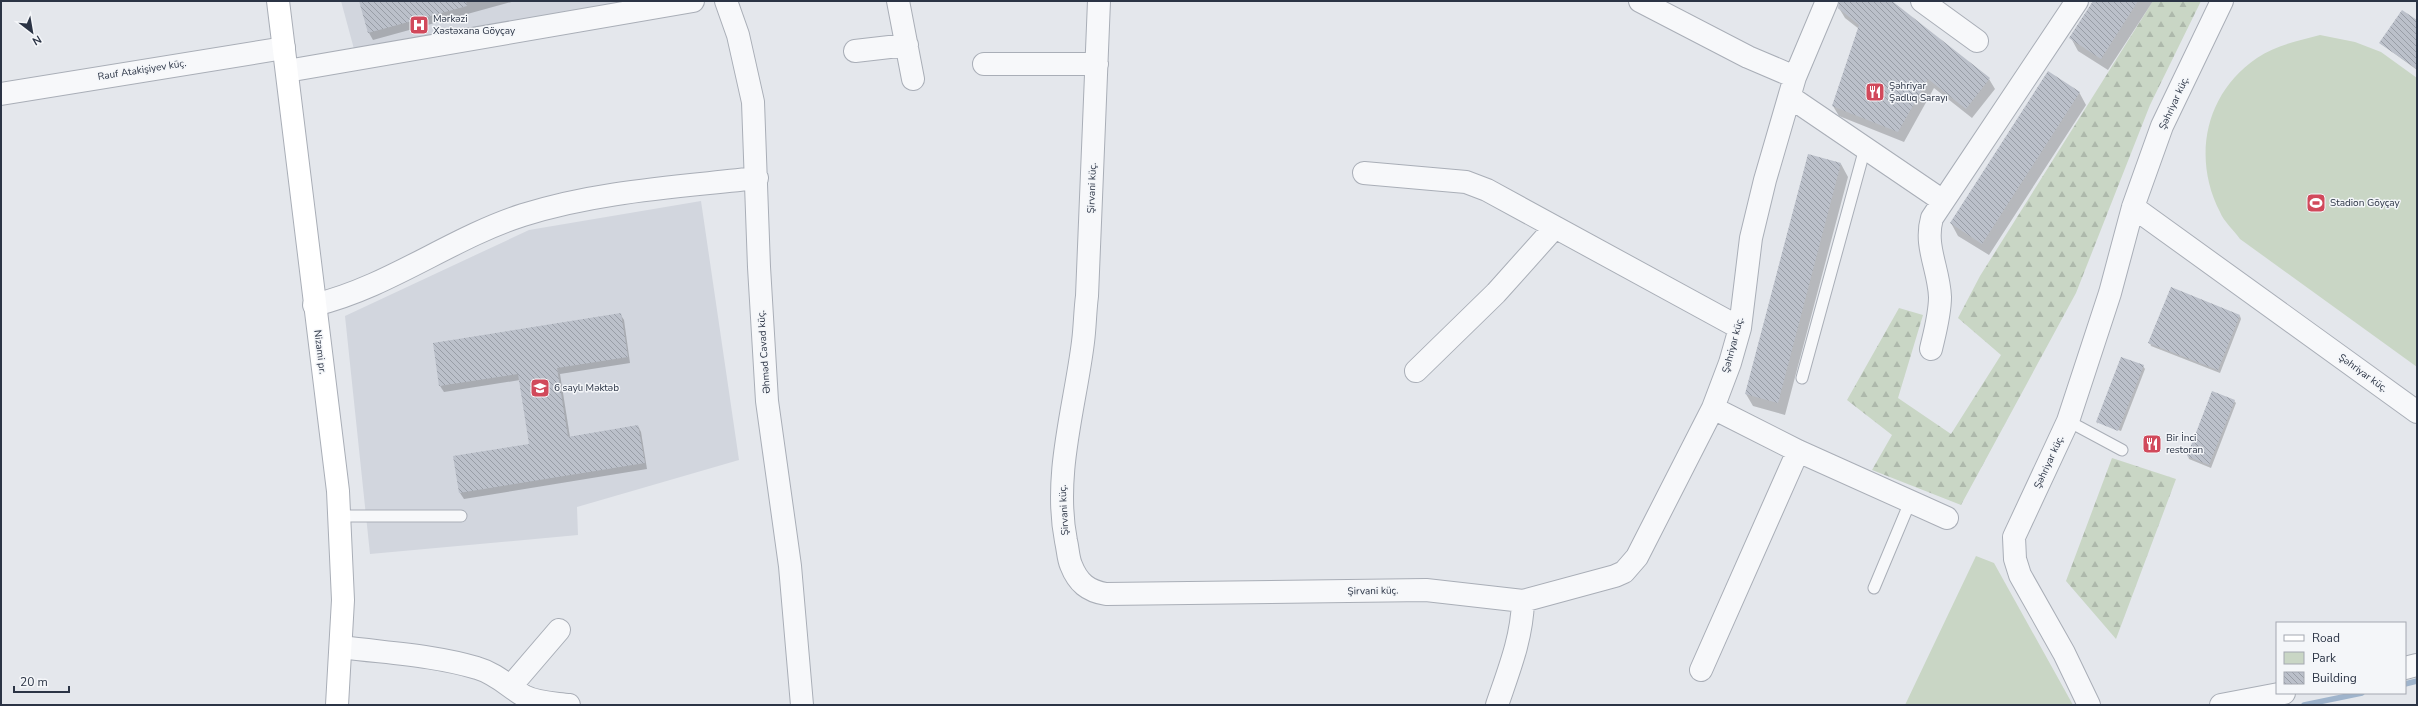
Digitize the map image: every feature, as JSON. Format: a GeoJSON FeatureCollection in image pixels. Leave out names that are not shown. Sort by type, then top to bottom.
{"type":"FeatureCollection","features":[{"type":"Feature","properties":{"kind":"street"},"geometry":{"type":"LineString","coordinates":[[287,71],[692,1]]}},
{"type":"Feature","properties":{"kind":"street","name":"Əhməd Cavad küç."},"geometry":{"type":"LineString","coordinates":[[726,1],[738,35],[753,102],[757,178],[759,266],[767,401],[790,566],[802,705]]}},
{"type":"Feature","properties":{"kind":"street"},"geometry":{"type":"LineString","coordinates":[[898,1],[913,79]]}},
{"type":"Feature","properties":{"kind":"street","name":"Şirvani küç."},"geometry":{"type":"LineString","coordinates":[[1100,1],[1087,296],[1083,341],[1066,450],[1062,488],[1063,527],[1071,565],[1080,581],[1091,591],[1106,594],[1426,590],[1524,601]]}},
{"type":"Feature","properties":{"kind":"street"},"geometry":{"type":"LineString","coordinates":[[1640,1],[1748,57],[1793,87],[1865,148],[1943,201]]}},
{"type":"Feature","properties":{"kind":"street","name":"Şəhriyar küç."},"geometry":{"type":"LineString","coordinates":[[1524,601],[1615,576],[1624,572],[1632,565],[1713,408],[1730,363],[1740,328],[1751,238],[1765,180],[1793,87],[1827,1]]}},
{"type":"Feature","properties":{"kind":"street"},"geometry":{"type":"LineString","coordinates":[[1922,1],[1977,41]]}},
{"type":"Feature","properties":{"kind":"street"},"geometry":{"type":"LineString","coordinates":[[1931,349],[1938,317],[1940,296],[1929,231],[1932,218],[2077,1]]}},
{"type":"Feature","properties":{"kind":"street","name":"Şəhriyar küç."},"geometry":{"type":"LineString","coordinates":[[2089,705],[2064,653],[2020,575],[2015,559],[2014,537],[2068,421],[2110,293],[2133,207],[2162,126],[2222,1]]}},
{"type":"Feature","properties":{"kind":"street","name":"Nizami pr."},"geometry":{"type":"LineString","coordinates":[[281,2],[284,48],[314,305],[338,491],[343,600],[342,647],[337,705]]}},
{"type":"Feature","properties":{"kind":"street"},"geometry":{"type":"LineString","coordinates":[[855,51],[906,45]]}},
{"type":"Feature","properties":{"kind":"street","name":"Rauf Atakişiyev küç."},"geometry":{"type":"LineString","coordinates":[[1,94],[284,48]]}},
{"type":"Feature","properties":{"kind":"street"},"geometry":{"type":"LineString","coordinates":[[984,64],[1097,64]]}},
{"type":"Feature","properties":{"kind":"street"},"geometry":{"type":"LineString","coordinates":[[1364,173],[1466,182],[1487,190],[1740,328]]}},
{"type":"Feature","properties":{"kind":"street"},"geometry":{"type":"LineString","coordinates":[[314,305],[340,298],[374,285],[498,224],[523,215],[607,196],[757,178]]}},
{"type":"Feature","properties":{"kind":"street","name":"Şəhriyar küç."},"geometry":{"type":"LineString","coordinates":[[2133,207],[2417,412]]}},
{"type":"Feature","properties":{"kind":"street"},"geometry":{"type":"LineString","coordinates":[[1416,371],[1496,292],[1555,227]]}},
{"type":"Feature","properties":{"kind":"street"},"geometry":{"type":"LineString","coordinates":[[1713,408],[1798,451],[1947,518]]}},
{"type":"Feature","properties":{"kind":"street"},"geometry":{"type":"LineString","coordinates":[[1701,670],[1798,451]]}},
{"type":"Feature","properties":{"kind":"street"},"geometry":{"type":"LineString","coordinates":[[1497,705],[1517,647],[1522,627],[1524,601]]}},
{"type":"Feature","properties":{"kind":"street"},"geometry":{"type":"LineString","coordinates":[[511,686],[559,630]]}},
{"type":"Feature","properties":{"kind":"street"},"geometry":{"type":"LineString","coordinates":[[342,647],[429,658],[478,668],[492,674],[525,696],[544,702],[568,705]]}},
{"type":"Feature","properties":{"kind":"street"},"geometry":{"type":"LineString","coordinates":[[2406,668],[2417,665]]}},
{"type":"Feature","properties":{"kind":"street"},"geometry":{"type":"LineString","coordinates":[[2221,705],[2279,694]]}},
{"type":"Feature","properties":{"kind":"lane"},"geometry":{"type":"LineString","coordinates":[[1802,378],[1865,148]]}},
{"type":"Feature","properties":{"kind":"lane"},"geometry":{"type":"LineString","coordinates":[[2068,421],[2122,450]]}},
{"type":"Feature","properties":{"kind":"lane"},"geometry":{"type":"LineString","coordinates":[[1874,588],[1910,502]]}},
{"type":"Feature","properties":{"kind":"lane"},"geometry":{"type":"LineString","coordinates":[[339,516],[461,516]]}},
{"type":"Feature","properties":{"kind":"shaded area","name":"Mərkəzi Xəstəxana Göyçay"},"geometry":{"type":"Polygon","coordinates":[[[341,1],[628,1],[354,49],[341,1]]]}},
{"type":"Feature","properties":{"kind":"shaded area","name":"6 saylı Məktəb"},"geometry":{"type":"Polygon","coordinates":[[[701,201],[739,460],[577,507],[578,535],[370,554],[345,316],[529,230],[701,201]]]}},
{"type":"Feature","properties":{"kind":"green space"},"geometry":{"type":"Polygon","coordinates":[[[2153,1],[2201,1],[2150,105],[2076,293],[1961,505],[1872,470],[1892,435],[1847,400],[1899,308],[1923,315],[1898,398],[1951,434],[2001,355],[1958,318],[1980,276],[2153,1]]]}},
{"type":"Feature","properties":{"kind":"green space","name":"Stadion Göyçay"},"geometry":{"type":"Polygon","coordinates":[[[2320,35],[2355,42],[2381,52],[2417,78],[2417,367],[2240,239],[2222,216],[2211,191],[2207,170],[2206,149],[2208,128],[2215,108],[2225,89],[2239,72],[2264,54],[2287,44],[2320,35]]]}},
{"type":"Feature","properties":{"kind":"green space"},"geometry":{"type":"Polygon","coordinates":[[[2112,458],[2176,479],[2116,639],[2066,581],[2112,458]]]}},
{"type":"Feature","properties":{"kind":"green space"},"geometry":{"type":"Polygon","coordinates":[[[1976,556],[1994,563],[2073,705],[1905,705],[1976,556]]]}},
{"type":"Feature","properties":{"kind":"building"},"geometry":{"type":"Polygon","coordinates":[[[359,1],[466,1],[467,6],[368,33],[359,1]]]}},
{"type":"Feature","properties":{"kind":"building"},"geometry":{"type":"Polygon","coordinates":[[[1839,1],[1892,1],[1990,78],[1966,109],[1928,79],[1898,132],[1832,106],[1859,25],[1838,8],[1839,1]]]}},
{"type":"Feature","properties":{"kind":"building"},"geometry":{"type":"Polygon","coordinates":[[[2093,1],[2138,1],[2101,59],[2069,38],[2093,1]]]}},
{"type":"Feature","properties":{"kind":"building"},"geometry":{"type":"Polygon","coordinates":[[[2402,10],[2417,20],[2417,69],[2379,43],[2402,10]]]}},
{"type":"Feature","properties":{"kind":"building"},"geometry":{"type":"Polygon","coordinates":[[[2048,71],[2080,92],[1982,244],[1950,223],[2048,71]]]}},
{"type":"Feature","properties":{"kind":"building"},"geometry":{"type":"Polygon","coordinates":[[[1808,154],[1841,163],[1778,403],[1745,394],[1808,154]]]}},
{"type":"Feature","properties":{"kind":"building"},"geometry":{"type":"Polygon","coordinates":[[[2171,287],[2240,315],[2218,370],[2148,343],[2171,287]]]}},
{"type":"Feature","properties":{"kind":"building"},"geometry":{"type":"Polygon","coordinates":[[[621,313],[628,357],[557,368],[568,437],[638,425],[645,463],[459,493],[453,456],[529,444],[518,374],[439,386],[433,343],[621,313]]]}},
{"type":"Feature","properties":{"kind":"building"},"geometry":{"type":"Polygon","coordinates":[[[2121,357],[2144,365],[2118,431],[2096,422],[2121,357]]]}},
{"type":"Feature","properties":{"kind":"building"},"geometry":{"type":"Polygon","coordinates":[[[2212,391],[2235,400],[2209,465],[2187,456],[2212,391]]]}},
{"type":"Feature","properties":{"kind":"waterway"},"geometry":{"type":"LineString","coordinates":[[2406,684],[2417,681]]}},
{"type":"Feature","properties":{"kind":"waterway"},"geometry":{"type":"LineString","coordinates":[[2304,705],[2357,694]]}},
{"type":"Feature","properties":{"kind":"place","name":"Mərkəzi Xəstəxana Göyçay"},"geometry":{"type":"Point","coordinates":[419,25]}},
{"type":"Feature","properties":{"kind":"place","name":"Şəhriyar Şadlıq Sarayı"},"geometry":{"type":"Point","coordinates":[1875,92]}},
{"type":"Feature","properties":{"kind":"place","name":"Stadion Göyçay"},"geometry":{"type":"Point","coordinates":[2316,203]}},
{"type":"Feature","properties":{"kind":"place","name":"6 saylı Məktəb"},"geometry":{"type":"Point","coordinates":[540,388]}},
{"type":"Feature","properties":{"kind":"place","name":"Bir İnci restoran"},"geometry":{"type":"Point","coordinates":[2152,444]}}]}
